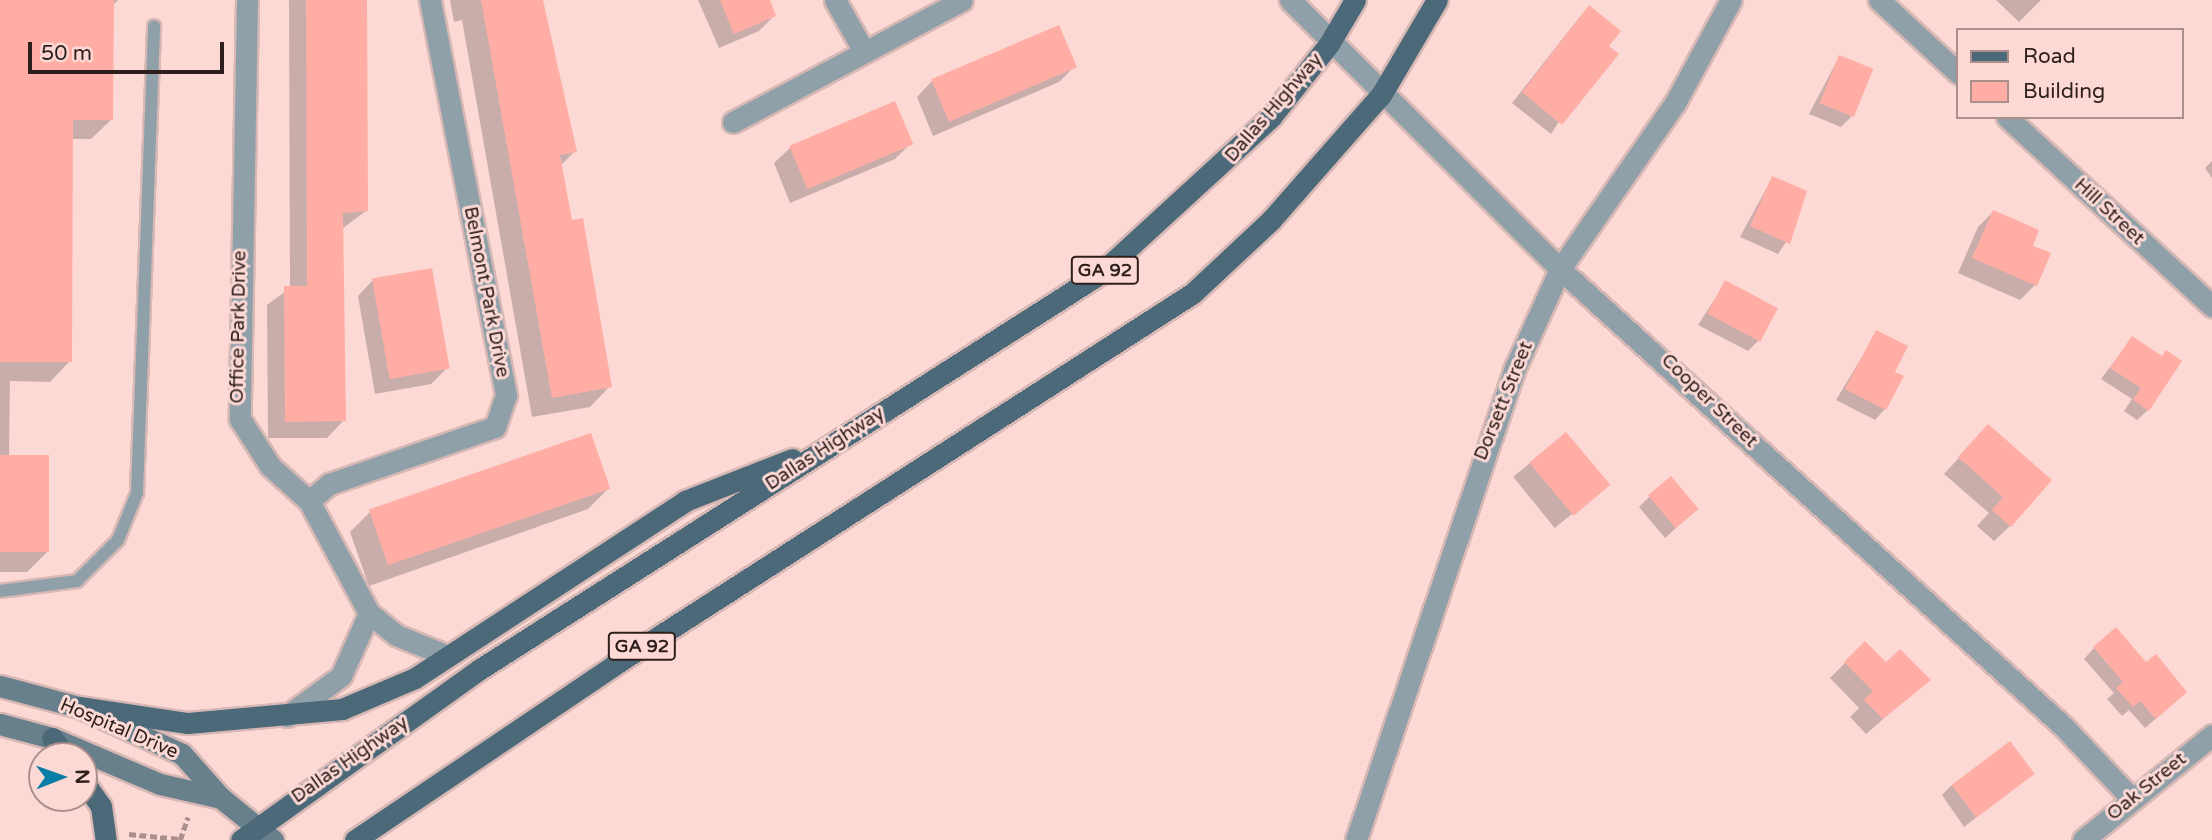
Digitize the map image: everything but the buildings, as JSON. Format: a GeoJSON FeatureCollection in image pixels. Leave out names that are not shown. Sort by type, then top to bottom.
{"type":"FeatureCollection","features":[{"type":"Feature","properties":{"kind":"main road","name":"Dallas Highway"},"geometry":{"type":"LineString","coordinates":[[241,840],[266,832],[480,669],[1101,273],[1219,171],[1329,44],[1355,0]]}},
{"type":"Feature","properties":{"kind":"main road","name":"GA 92"},"geometry":{"type":"LineString","coordinates":[[355,840],[614,665],[1193,293],[1271,220],[1381,95],[1437,0]]}},
{"type":"Feature","properties":{"kind":"main road"},"geometry":{"type":"LineString","coordinates":[[79,707],[188,723],[342,709],[415,678],[685,501],[836,442]]}},
{"type":"Feature","properties":{"kind":"main road"},"geometry":{"type":"LineString","coordinates":[[52,738],[55,742]]}},
{"type":"Feature","properties":{"kind":"main road"},"geometry":{"type":"LineString","coordinates":[[98,802],[116,837]]}},
{"type":"Feature","properties":{"kind":"street","name":"Office Park Drive"},"geometry":{"type":"LineString","coordinates":[[247,0],[236,403],[270,466],[309,501],[369,613],[396,635],[448,656]]}},
{"type":"Feature","properties":{"kind":"street","name":"Belmont Park Drive"},"geometry":{"type":"LineString","coordinates":[[309,501],[329,484],[495,427],[506,395],[429,0]]}},
{"type":"Feature","properties":{"kind":"street"},"geometry":{"type":"LineString","coordinates":[[835,0],[862,48]]}},
{"type":"Feature","properties":{"kind":"street"},"geometry":{"type":"LineString","coordinates":[[733,122],[862,48],[962,0]]}},
{"type":"Feature","properties":{"kind":"street","name":"Cooper Street"},"geometry":{"type":"LineString","coordinates":[[1290,0],[1329,44],[1560,269],[2063,726],[2132,799]]}},
{"type":"Feature","properties":{"kind":"street","name":"Dorsett Street"},"geometry":{"type":"LineString","coordinates":[[1356,840],[1475,474],[1560,269],[1675,103],[1731,0]]}},
{"type":"Feature","properties":{"kind":"street"},"geometry":{"type":"LineString","coordinates":[[1879,0],[1956,71]]}},
{"type":"Feature","properties":{"kind":"street","name":"Hill Street"},"geometry":{"type":"LineString","coordinates":[[2009,119],[2212,306]]}},
{"type":"Feature","properties":{"kind":"street"},"geometry":{"type":"LineString","coordinates":[[286,716],[341,677],[369,613]]}},
{"type":"Feature","properties":{"kind":"street","name":"Hospital Drive"},"geometry":{"type":"LineString","coordinates":[[0,686],[79,707],[182,754],[221,798],[266,832]]}},
{"type":"Feature","properties":{"kind":"street","name":"Hospital Drive"},"geometry":{"type":"LineString","coordinates":[[0,724],[52,738],[160,784],[221,798]]}},
{"type":"Feature","properties":{"kind":"street","name":"Oak Street"},"geometry":{"type":"LineString","coordinates":[[2083,840],[2212,735]]}},
{"type":"Feature","properties":{"kind":"lane"},"geometry":{"type":"LineString","coordinates":[[0,591],[77,581],[118,540],[137,493],[154,26]]}},
{"type":"Feature","properties":{"kind":"path"},"geometry":{"type":"LineString","coordinates":[[116,837],[180,839],[188,817]]}}]}
